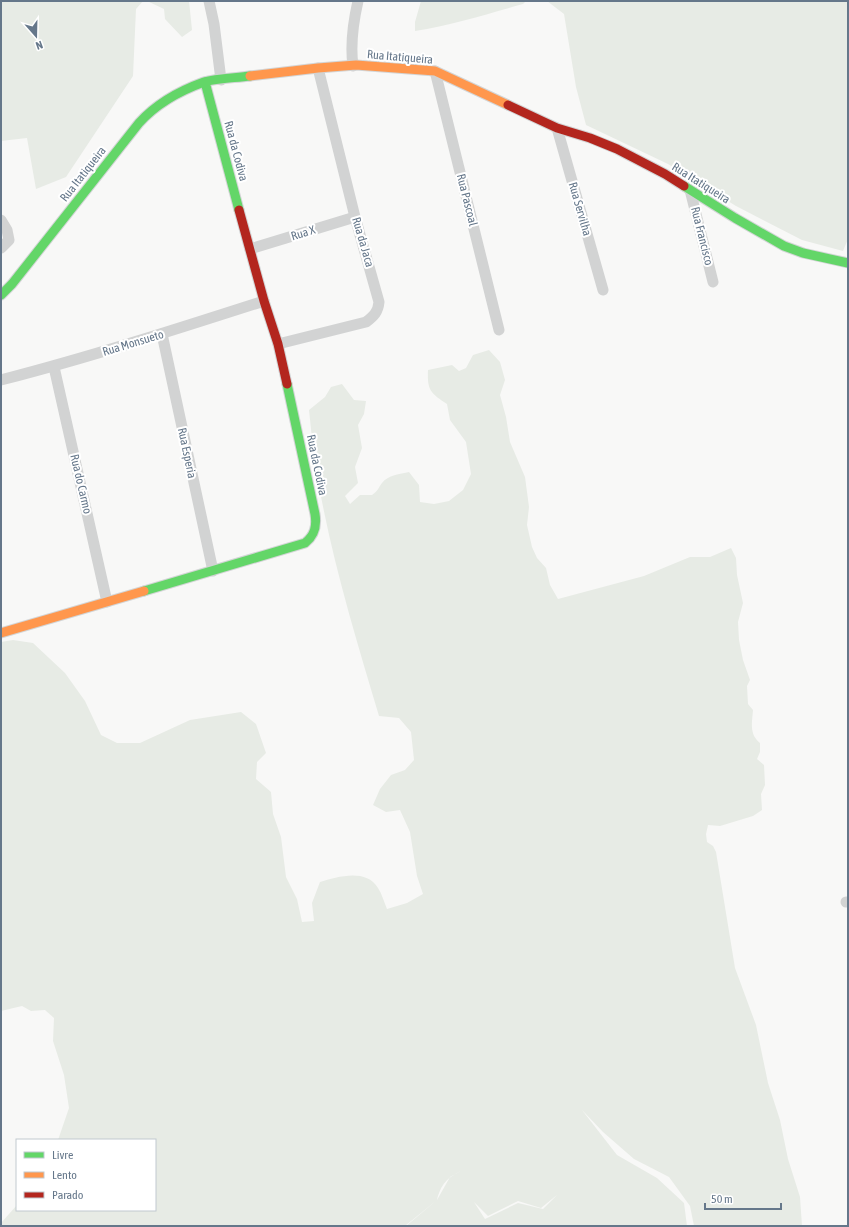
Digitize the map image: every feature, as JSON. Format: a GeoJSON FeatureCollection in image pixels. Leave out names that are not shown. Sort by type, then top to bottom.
{"type":"FeatureCollection","features":[{"type":"Feature","properties":{"kind":"street"},"geometry":{"type":"LineString","coordinates":[[209,1],[214,24],[220,80]]}},
{"type":"Feature","properties":{"kind":"street"},"geometry":{"type":"LineString","coordinates":[[353,66],[352,44],[354,19],[358,1]]}},
{"type":"Feature","properties":{"kind":"street","name":"Rua Itatiqueira"},"geometry":{"type":"LineString","coordinates":[[1,295],[12,284],[139,123],[151,110],[170,97],[205,82],[318,68],[353,66],[435,71],[557,128],[590,138],[617,149],[666,174],[735,218],[784,246],[803,253],[848,263]]}},
{"type":"Feature","properties":{"kind":"street","name":"Rua da Jaca"},"geometry":{"type":"LineString","coordinates":[[278,344],[366,322],[374,316],[378,310],[379,302],[355,217],[318,68]]}},
{"type":"Feature","properties":{"kind":"street","name":"Rua Pascoal"},"geometry":{"type":"LineString","coordinates":[[435,71],[499,330]]}},
{"type":"Feature","properties":{"kind":"street","name":"Rua da Codiva"},"geometry":{"type":"LineString","coordinates":[[1,632],[305,543],[310,539],[315,531],[315,514],[278,344],[264,301],[205,82]]}},
{"type":"Feature","properties":{"kind":"street","name":"Rua Servilha"},"geometry":{"type":"LineString","coordinates":[[557,128],[603,290]]}},
{"type":"Feature","properties":{"kind":"street","name":"Rua Francisco"},"geometry":{"type":"LineString","coordinates":[[690,190],[713,282]]}},
{"type":"Feature","properties":{"kind":"street","name":"Rua X"},"geometry":{"type":"LineString","coordinates":[[250,249],[355,217]]}},
{"type":"Feature","properties":{"kind":"street"},"geometry":{"type":"LineString","coordinates":[[1,220],[7,230],[9,240],[1,248]]}},
{"type":"Feature","properties":{"kind":"street","name":"Rua Monsueto"},"geometry":{"type":"LineString","coordinates":[[1,380],[54,367],[264,301]]}},
{"type":"Feature","properties":{"kind":"street","name":"Rua Esperia"},"geometry":{"type":"LineString","coordinates":[[162,334],[213,571]]}},
{"type":"Feature","properties":{"kind":"street","name":"Rua do Carmo"},"geometry":{"type":"LineString","coordinates":[[54,367],[107,602]]}},
{"type":"Feature","properties":{"kind":"shaded area"},"geometry":{"type":"Polygon","coordinates":[[[1,1],[143,1],[136,9],[133,76],[66,177],[36,189],[27,138],[1,141],[1,1]]]}},
{"type":"Feature","properties":{"kind":"shaded area"},"geometry":{"type":"Polygon","coordinates":[[[147,1],[189,1],[192,30],[182,37],[165,19],[164,9],[147,1]]]}},
{"type":"Feature","properties":{"kind":"shaded area"},"geometry":{"type":"Polygon","coordinates":[[[421,1],[526,1],[523,4],[469,19],[415,31],[415,22],[421,1]]]}},
{"type":"Feature","properties":{"kind":"shaded area"},"geometry":{"type":"Polygon","coordinates":[[[547,1],[848,1],[848,239],[843,251],[802,240],[736,206],[668,164],[586,125],[576,87],[564,14],[547,1]]]}},
{"type":"Feature","properties":{"kind":"shaded area"},"geometry":{"type":"Polygon","coordinates":[[[489,350],[500,362],[505,380],[500,395],[506,417],[510,442],[525,477],[529,507],[527,525],[532,547],[537,558],[546,568],[550,585],[558,599],[644,576],[690,557],[710,557],[731,548],[736,558],[737,575],[743,603],[738,622],[739,640],[743,660],[750,680],[747,686],[748,704],[753,710],[752,724],[754,736],[760,743],[760,752],[757,759],[764,765],[765,785],[761,794],[762,810],[753,816],[720,826],[708,825],[706,834],[707,842],[713,846],[716,852],[735,968],[756,1025],[768,1083],[780,1120],[788,1159],[800,1197],[802,1226],[694,1226],[690,1206],[669,1177],[634,1159],[603,1132],[582,1110],[617,1155],[657,1178],[684,1203],[687,1226],[406,1226],[437,1200],[405,1226],[1,1226],[1,1223],[16,1206],[16,1211],[156,1211],[156,1139],[58,1139],[69,1108],[64,1075],[53,1041],[54,1018],[45,1010],[31,1011],[22,1006],[1,1011],[1,642],[13,640],[33,643],[65,673],[85,701],[101,735],[117,743],[140,743],[190,720],[241,712],[256,724],[266,753],[257,762],[256,779],[271,792],[273,814],[281,837],[286,877],[297,899],[302,922],[314,921],[312,903],[320,882],[343,876],[359,876],[373,882],[382,895],[387,909],[407,903],[423,894],[417,876],[410,832],[400,810],[386,812],[373,805],[380,789],[391,775],[405,770],[414,760],[411,732],[399,718],[379,716],[346,604],[332,548],[316,471],[309,410],[325,397],[331,387],[342,384],[354,400],[366,401],[364,414],[358,425],[362,448],[355,467],[358,483],[345,496],[350,504],[360,495],[372,495],[387,478],[409,472],[419,485],[420,502],[434,504],[449,501],[463,490],[471,474],[466,442],[450,420],[447,404],[431,391],[428,383],[428,370],[452,365],[459,371],[466,368],[473,355],[489,350]],[[449,1178],[445,1182],[437,1200],[449,1178]],[[557,1195],[541,1208],[518,1201],[488,1216],[474,1202],[485,1219],[518,1203],[543,1209],[557,1195]]]}},
{"type":"Feature","properties":{"kind":"traffic: fast"},"geometry":{"type":"LineString","coordinates":[[1,295],[12,284],[139,123],[153,109],[169,98],[204,82],[250,76]]}},
{"type":"Feature","properties":{"kind":"traffic: fast"},"geometry":{"type":"LineString","coordinates":[[205,82],[239,210]]}},
{"type":"Feature","properties":{"kind":"traffic: fast"},"geometry":{"type":"LineString","coordinates":[[684,186],[735,218],[784,246],[803,253],[848,263]]}},
{"type":"Feature","properties":{"kind":"traffic: fast"},"geometry":{"type":"LineString","coordinates":[[144,591],[305,543],[311,537],[316,522],[315,514],[287,384]]}},
{"type":"Feature","properties":{"kind":"traffic: slow"},"geometry":{"type":"LineString","coordinates":[[250,76],[356,65],[435,71],[508,105]]}},
{"type":"Feature","properties":{"kind":"traffic: slow"},"geometry":{"type":"LineString","coordinates":[[1,633],[144,591]]}},
{"type":"Feature","properties":{"kind":"traffic: jam"},"geometry":{"type":"LineString","coordinates":[[508,105],[557,128],[590,138],[617,149],[665,174],[684,186]]}},
{"type":"Feature","properties":{"kind":"traffic: jam"},"geometry":{"type":"LineString","coordinates":[[239,210],[264,301],[278,344],[287,384]]}}]}
